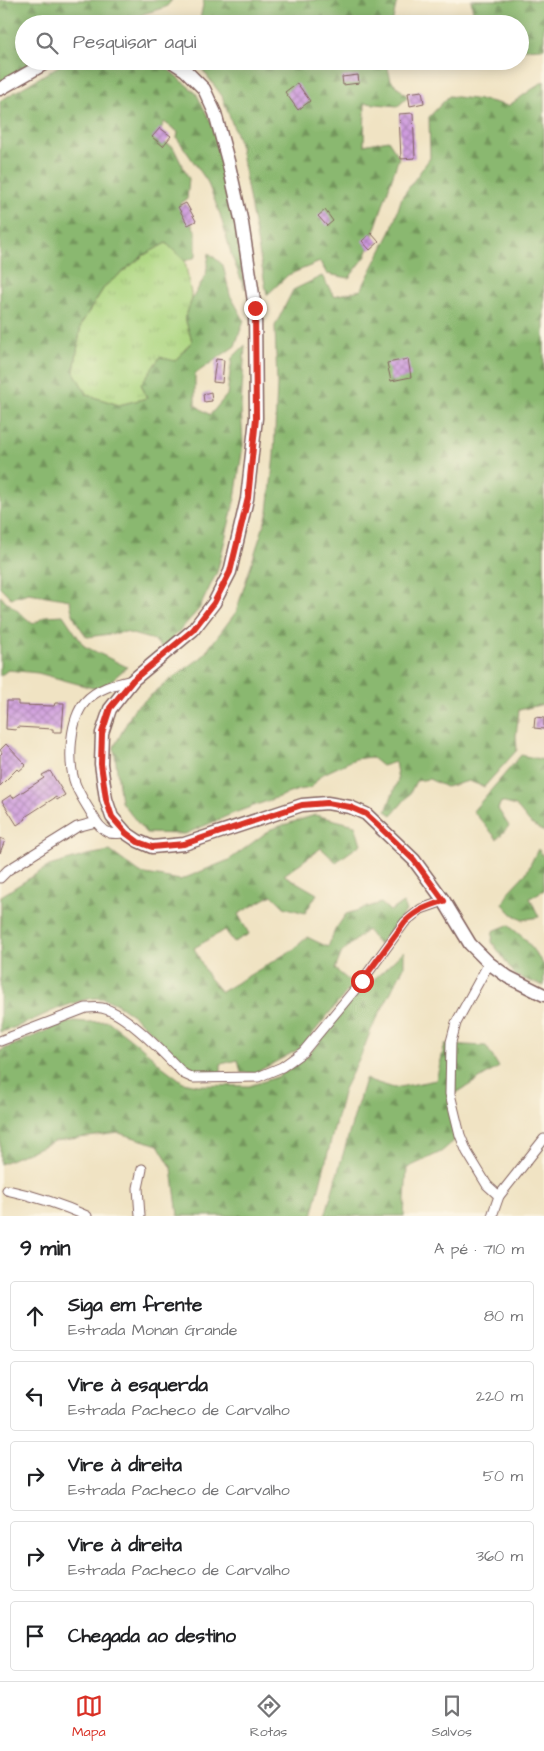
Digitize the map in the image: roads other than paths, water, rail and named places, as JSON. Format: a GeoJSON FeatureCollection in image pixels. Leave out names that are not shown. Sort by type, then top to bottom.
{"type":"FeatureCollection","features":[{"type":"Feature","properties":{"kind":"main road"},"geometry":{"type":"LineString","coordinates":[[0,90],[35,70]]}},
{"type":"Feature","properties":{"kind":"main road"},"geometry":{"type":"LineString","coordinates":[[185,70],[204,90],[214,113],[242,223],[255,308],[256,418],[248,498],[230,572],[214,603],[193,630],[133,680],[110,708],[102,733],[101,764],[106,799],[112,817],[126,833],[138,842],[152,847],[184,844],[302,805],[327,803],[350,807],[366,814],[407,853],[444,901],[470,944],[489,963],[508,978],[544,995]]}},
{"type":"Feature","properties":{"kind":"street"},"geometry":{"type":"LineString","coordinates":[[126,833],[110,833],[101,828],[83,800],[74,780],[71,759],[72,733],[84,702],[96,693],[115,684],[133,680]]}},
{"type":"Feature","properties":{"kind":"street"},"geometry":{"type":"LineString","coordinates":[[0,878],[8,870],[77,827],[96,822]]}},
{"type":"Feature","properties":{"kind":"street"},"geometry":{"type":"LineString","coordinates":[[0,1041],[86,1008],[101,1008],[115,1013],[128,1022],[184,1074],[193,1078],[258,1077],[282,1067],[303,1052],[362,981],[405,922],[420,909],[444,901]]}},
{"type":"Feature","properties":{"kind":"street"},"geometry":{"type":"LineString","coordinates":[[489,963],[456,1023],[453,1032],[451,1042],[450,1094],[460,1135],[467,1152],[487,1185],[499,1196]]}},
{"type":"Feature","properties":{"kind":"street"},"geometry":{"type":"LineString","coordinates":[[492,1216],[499,1196],[544,1139]]}},
{"type":"Feature","properties":{"kind":"street"},"geometry":{"type":"LineString","coordinates":[[140,1216],[138,1188],[142,1170]]}},
{"type":"Feature","properties":{"kind":"street"},"geometry":{"type":"LineString","coordinates":[[6,1190],[37,1196],[87,1216]]}}]}
